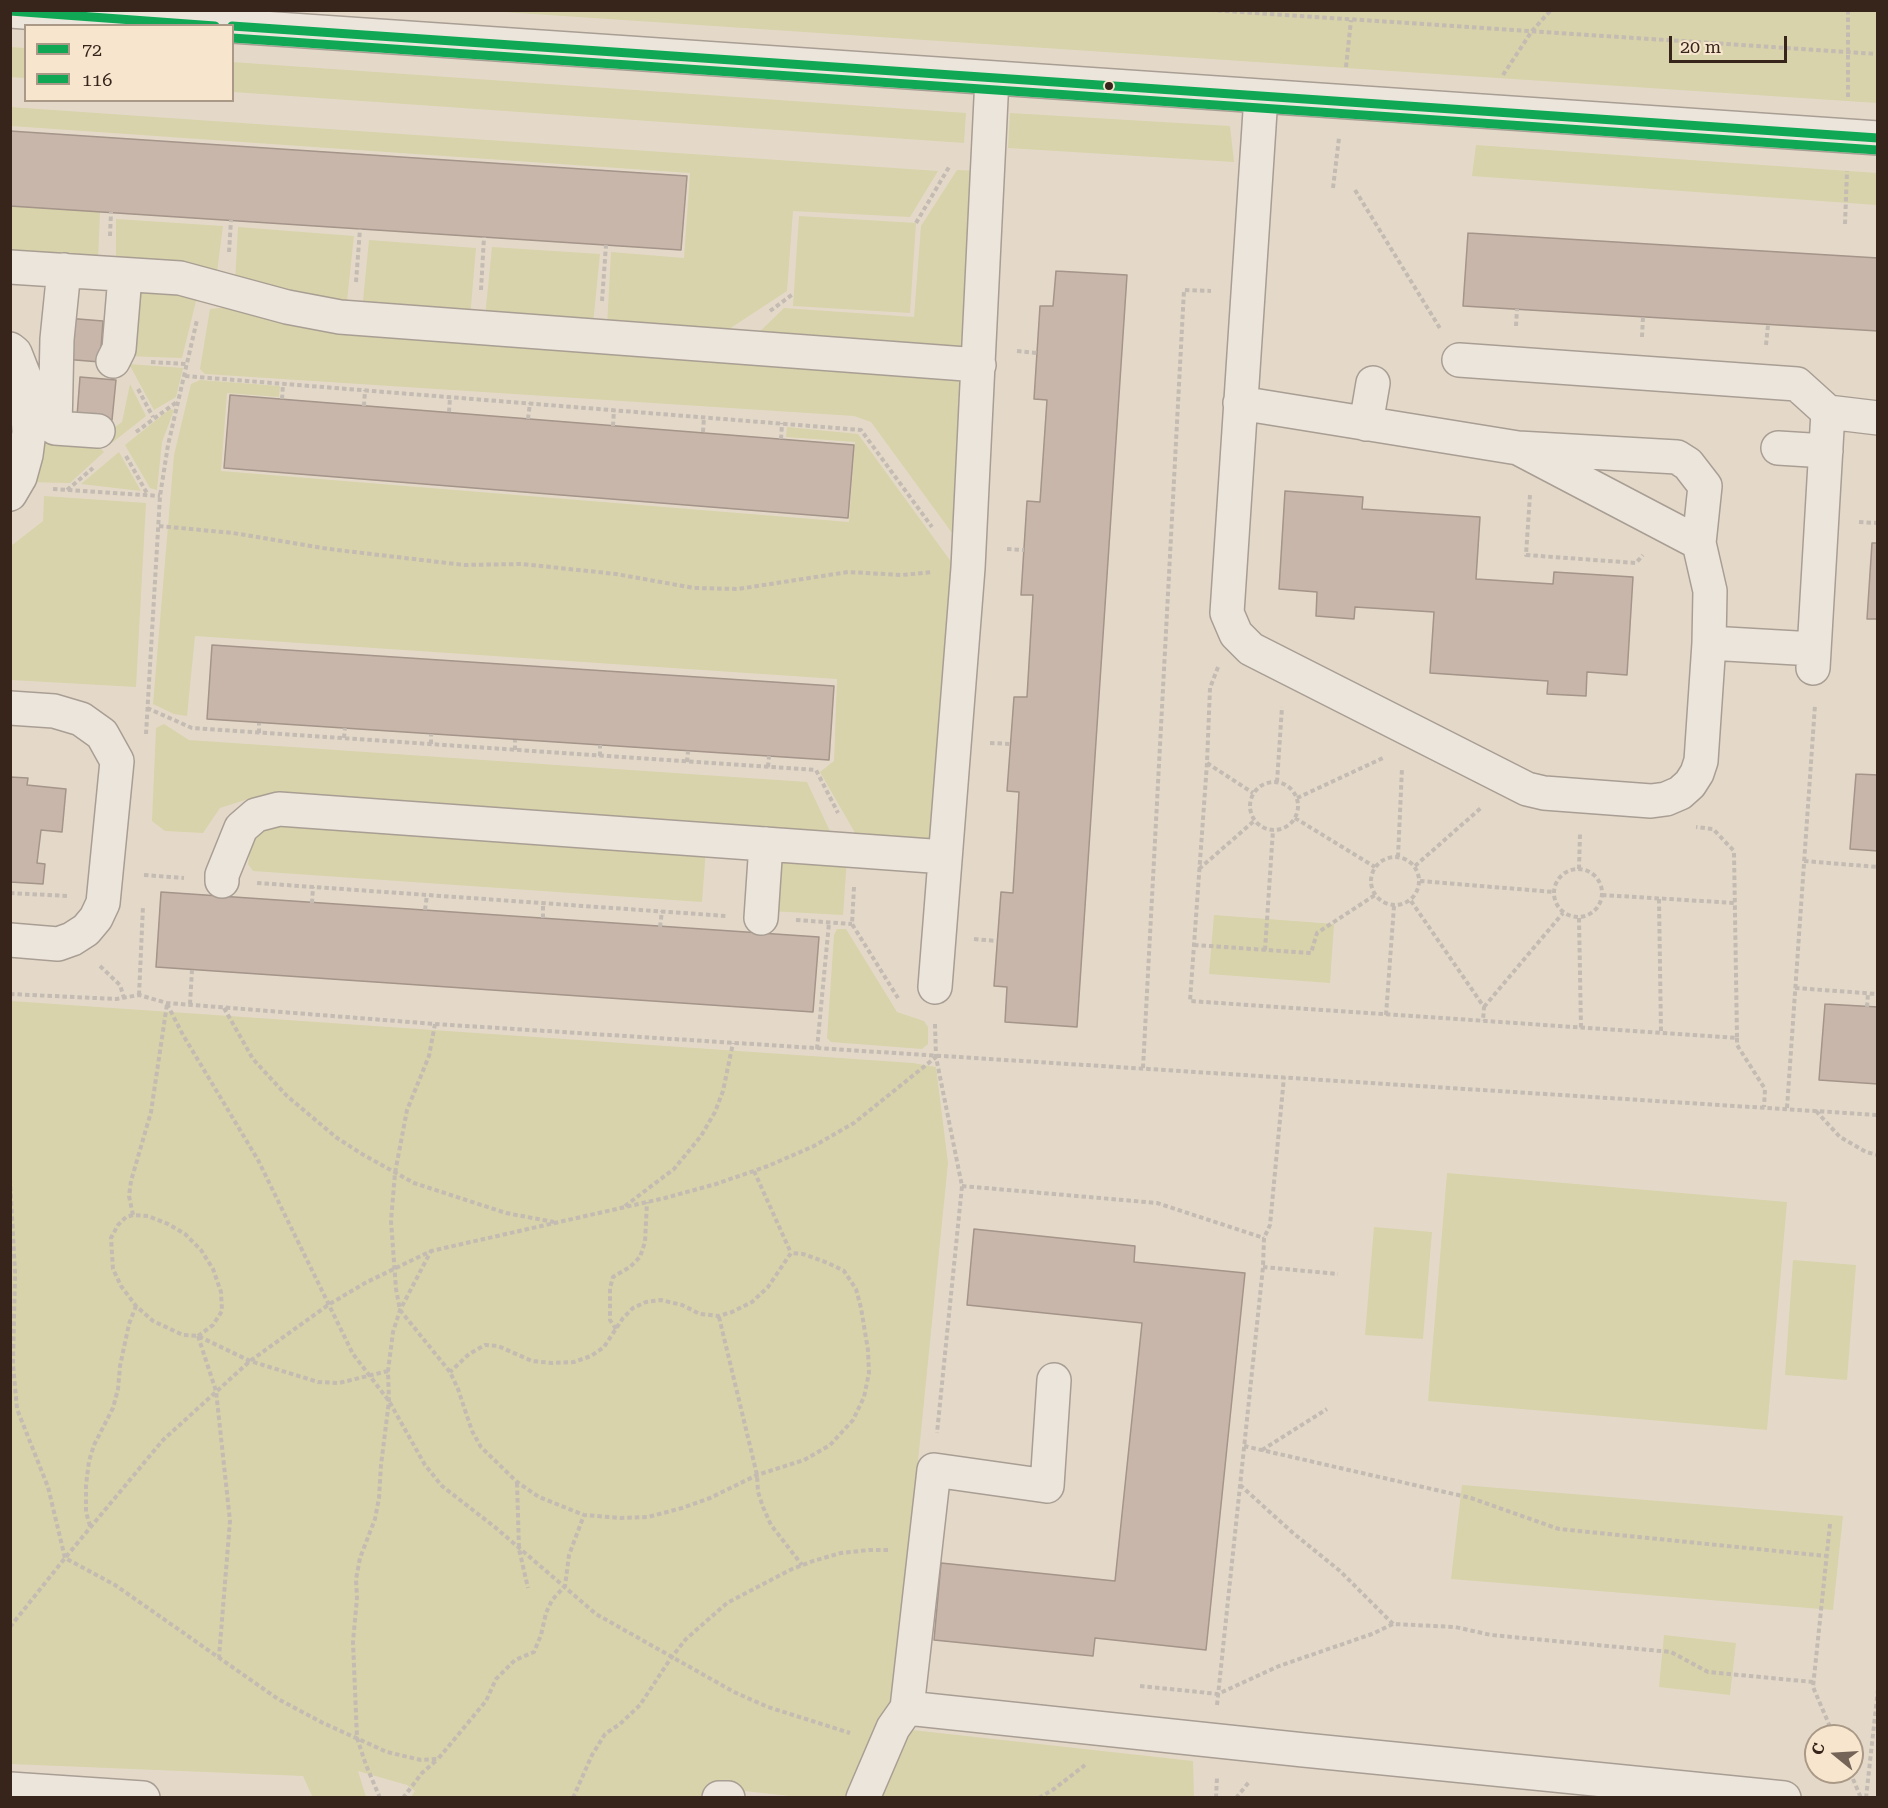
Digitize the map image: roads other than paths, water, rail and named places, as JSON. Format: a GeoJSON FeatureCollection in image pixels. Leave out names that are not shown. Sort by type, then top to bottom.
{"type":"FeatureCollection","features":[{"type":"Feature","properties":{"kind":"street"},"geometry":{"type":"LineString","coordinates":[[10,11],[194,24]]}},
{"type":"Feature","properties":{"kind":"street"},"geometry":{"type":"LineString","coordinates":[[234,26],[1878,138]]}},
{"type":"Feature","properties":{"kind":"street"},"geometry":{"type":"LineString","coordinates":[[935,987],[968,568],[992,78]]}},
{"type":"Feature","properties":{"kind":"street"},"geometry":{"type":"LineString","coordinates":[[1240,404],[1518,448],[1692,453],[1692,469],[1706,486],[1699,543],[1710,591],[1701,760],[1694,779],[1680,793],[1666,799],[1651,801],[1544,793],[1527,789],[1404,738],[1285,666],[1251,649],[1241,641],[1230,624],[1227,613],[1240,404],[1247,293],[1261,96]]}},
{"type":"Feature","properties":{"kind":"street"},"geometry":{"type":"LineString","coordinates":[[10,267],[180,279],[287,308],[354,318],[979,365]]}},
{"type":"Feature","properties":{"kind":"street"},"geometry":{"type":"LineString","coordinates":[[64,270],[57,339],[55,428],[98,431]]}},
{"type":"Feature","properties":{"kind":"street"},"geometry":{"type":"LineString","coordinates":[[112,361],[119,349],[125,276]]}},
{"type":"Feature","properties":{"kind":"street"},"geometry":{"type":"LineString","coordinates":[[10,349],[15,353],[26,381],[30,432],[20,477],[10,494]]}},
{"type":"Feature","properties":{"kind":"street"},"geometry":{"type":"LineString","coordinates":[[1459,360],[1797,384],[1828,412],[1878,418]]}},
{"type":"Feature","properties":{"kind":"street"},"geometry":{"type":"LineString","coordinates":[[1366,424],[1373,383]]}},
{"type":"Feature","properties":{"kind":"street"},"geometry":{"type":"LineString","coordinates":[[1709,643],[1814,658],[1828,412]]}},
{"type":"Feature","properties":{"kind":"street"},"geometry":{"type":"LineString","coordinates":[[1518,448],[1699,543]]}},
{"type":"Feature","properties":{"kind":"street"},"geometry":{"type":"LineString","coordinates":[[1778,448],[1826,451]]}},
{"type":"Feature","properties":{"kind":"street"},"geometry":{"type":"LineString","coordinates":[[10,708],[54,711],[81,719],[102,734],[117,761],[104,903],[96,918],[81,933],[58,944],[10,940]]}},
{"type":"Feature","properties":{"kind":"street"},"geometry":{"type":"LineString","coordinates":[[222,881],[222,874],[241,828],[256,815],[279,809],[945,857]]}},
{"type":"Feature","properties":{"kind":"street"},"geometry":{"type":"LineString","coordinates":[[761,918],[766,844]]}},
{"type":"Feature","properties":{"kind":"street"},"geometry":{"type":"LineString","coordinates":[[864,1797],[893,1728],[907,1708],[934,1470],[1047,1486],[1054,1380]]}},
{"type":"Feature","properties":{"kind":"street"},"geometry":{"type":"LineString","coordinates":[[907,1708],[1784,1797]]}},
{"type":"Feature","properties":{"kind":"street"},"geometry":{"type":"LineString","coordinates":[[10,1789],[143,1797]]}}]}
